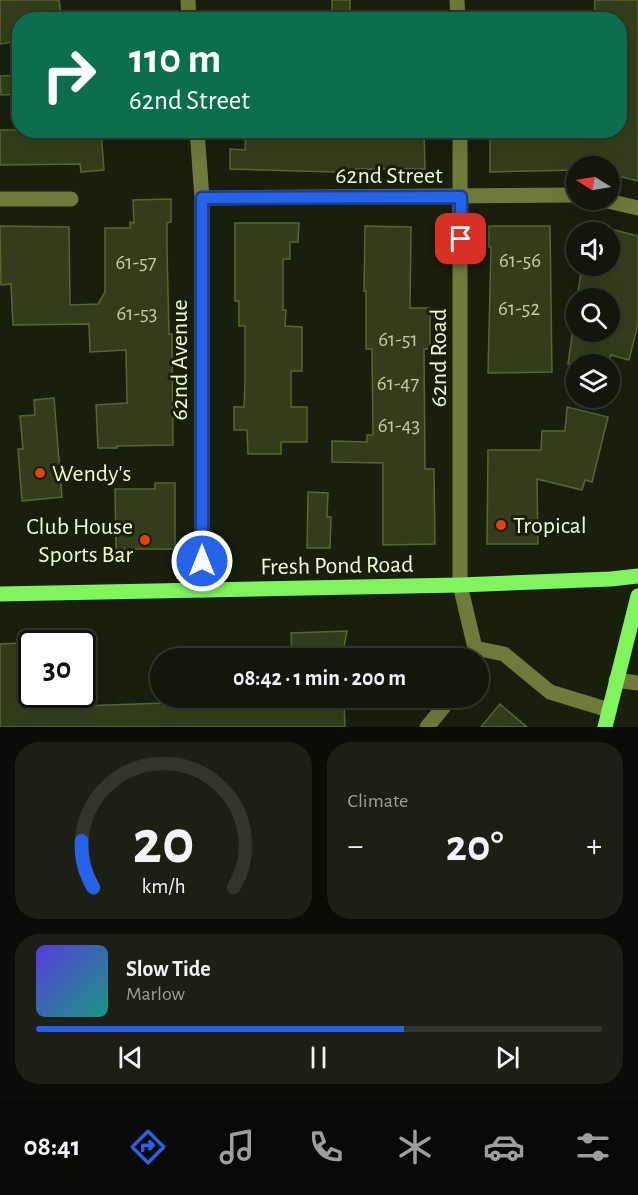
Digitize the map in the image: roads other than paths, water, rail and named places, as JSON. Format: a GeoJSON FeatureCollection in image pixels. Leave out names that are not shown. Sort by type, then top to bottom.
{"type":"FeatureCollection","features":[{"type":"Feature","properties":{"kind":"main road","name":"Fresh Pond Road"},"geometry":{"type":"LineString","coordinates":[[0,594],[460,585],[638,576]]}},
{"type":"Feature","properties":{"kind":"main road"},"geometry":{"type":"LineString","coordinates":[[605,727],[638,596]]}},
{"type":"Feature","properties":{"kind":"street","name":"62nd Avenue"},"geometry":{"type":"LineString","coordinates":[[198,138],[202,198],[202,590]]}},
{"type":"Feature","properties":{"kind":"street","name":"62nd Road"},"geometry":{"type":"LineString","coordinates":[[460,138],[460,585],[472,648]]}},
{"type":"Feature","properties":{"kind":"street","name":"62nd Street"},"geometry":{"type":"LineString","coordinates":[[202,198],[566,195]]}},
{"type":"Feature","properties":{"kind":"street"},"geometry":{"type":"LineString","coordinates":[[0,199],[71,199]]}},
{"type":"Feature","properties":{"kind":"street"},"geometry":{"type":"LineString","coordinates":[[620,204],[638,208]]}},
{"type":"Feature","properties":{"kind":"street"},"geometry":{"type":"LineString","coordinates":[[489,654],[504,654],[550,692],[609,710]]}},
{"type":"Feature","properties":{"kind":"street"},"geometry":{"type":"LineString","coordinates":[[616,680],[638,683]]}},
{"type":"Feature","properties":{"kind":"street"},"geometry":{"type":"LineString","coordinates":[[427,727],[443,708]]}},
{"type":"Feature","properties":{"kind":"place","name":"Wendy's"},"geometry":{"type":"Point","coordinates":[40,473]}},
{"type":"Feature","properties":{"kind":"place","name":"Tropical"},"geometry":{"type":"Point","coordinates":[501,525]}},
{"type":"Feature","properties":{"kind":"place","name":"Club House Sports Bar"},"geometry":{"type":"Point","coordinates":[145,540]}}]}
